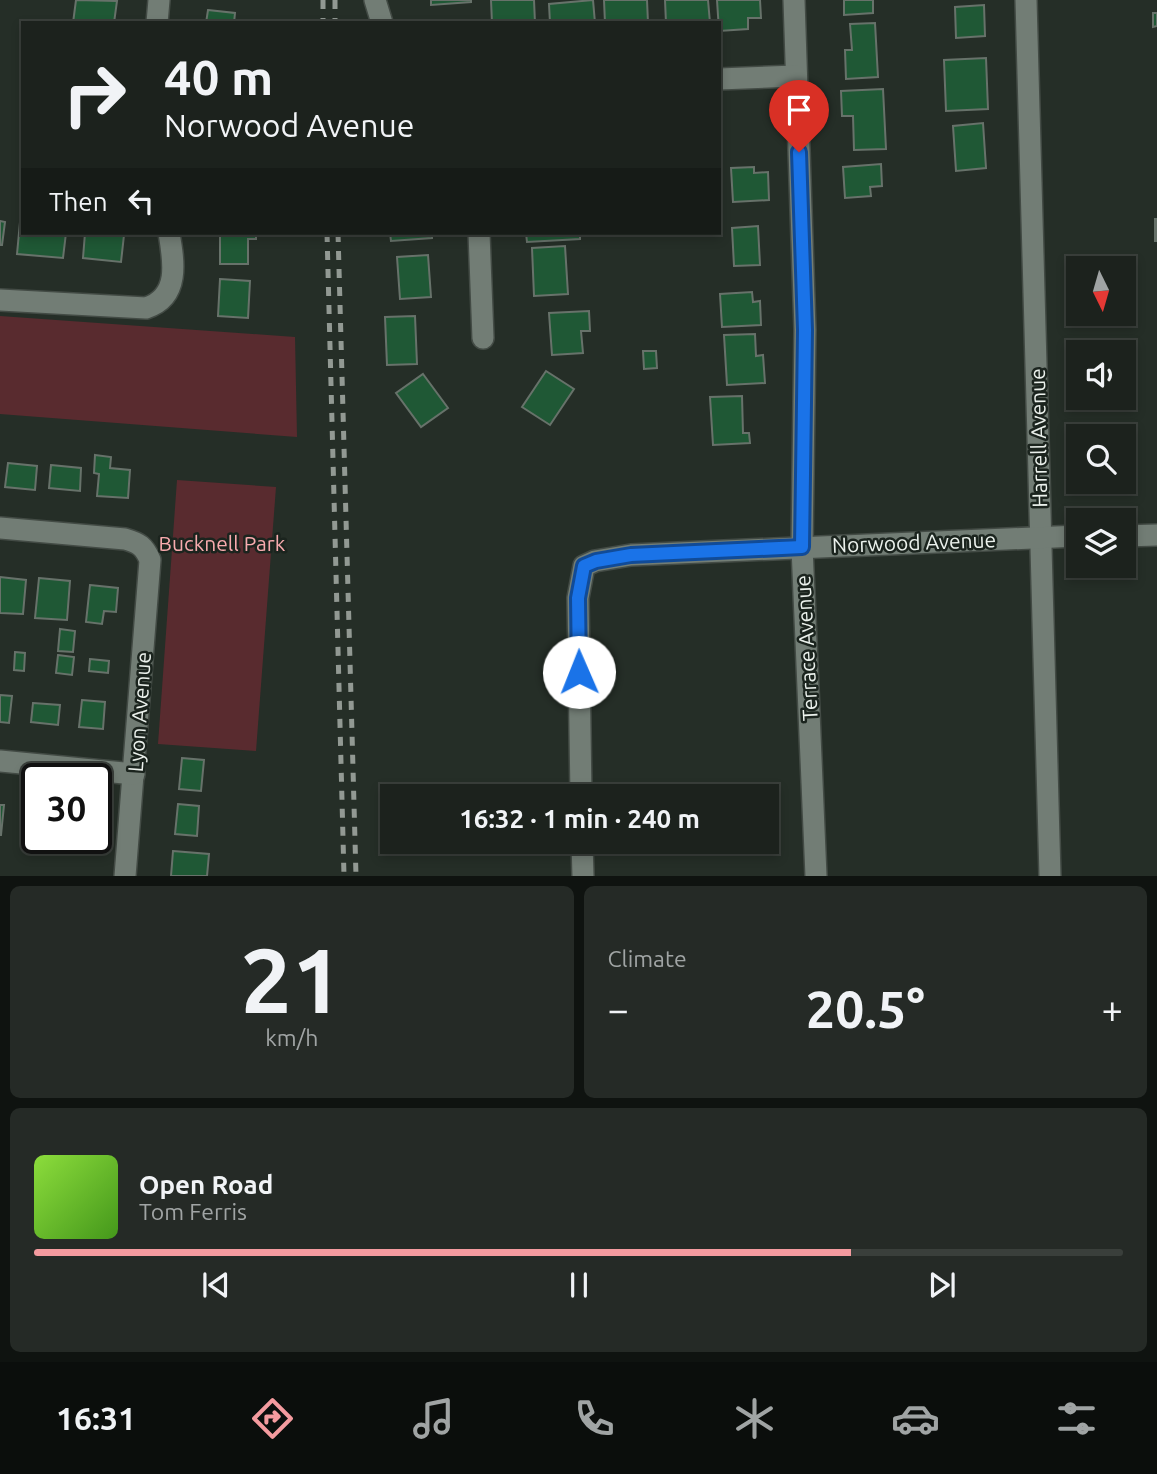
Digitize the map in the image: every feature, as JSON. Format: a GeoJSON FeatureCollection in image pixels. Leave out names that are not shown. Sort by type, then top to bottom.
{"type":"FeatureCollection","features":[{"type":"Feature","properties":{"kind":"street"},"geometry":{"type":"LineString","coordinates":[[157,21],[159,0]]}},
{"type":"Feature","properties":{"kind":"street"},"geometry":{"type":"LineString","coordinates":[[375,0],[381,21]]}},
{"type":"Feature","properties":{"kind":"street","name":"Terrace Avenue"},"geometry":{"type":"LineString","coordinates":[[794,0],[805,330],[802,547],[816,876]]}},
{"type":"Feature","properties":{"kind":"street","name":"Harrell Avenue"},"geometry":{"type":"LineString","coordinates":[[1026,0],[1050,876]]}},
{"type":"Feature","properties":{"kind":"street"},"geometry":{"type":"LineString","coordinates":[[721,79],[796,76]]}},
{"type":"Feature","properties":{"kind":"street"},"geometry":{"type":"LineString","coordinates":[[0,300],[146,309],[158,304],[168,294],[173,272],[169,235]]}},
{"type":"Feature","properties":{"kind":"street"},"geometry":{"type":"LineString","coordinates":[[479,235],[483,338]]}},
{"type":"Feature","properties":{"kind":"street","name":"Lyon Avenue"},"geometry":{"type":"LineString","coordinates":[[0,528],[125,539],[139,542],[150,560],[125,876]]}},
{"type":"Feature","properties":{"kind":"street","name":"Norwood Avenue"},"geometry":{"type":"LineString","coordinates":[[581,784],[578,598],[584,566],[596,561],[631,555],[1066,536]]}},
{"type":"Feature","properties":{"kind":"street"},"geometry":{"type":"LineString","coordinates":[[1136,536],[1157,536]]}},
{"type":"Feature","properties":{"kind":"street"},"geometry":{"type":"LineString","coordinates":[[0,761],[134,774]]}},
{"type":"Feature","properties":{"kind":"street"},"geometry":{"type":"LineString","coordinates":[[582,854],[583,876]]}},
{"type":"Feature","properties":{"kind":"green space"},"geometry":{"type":"Polygon","coordinates":[[[0,316],[295,337],[297,437],[0,414],[0,316]]]}},
{"type":"Feature","properties":{"kind":"green space","name":"Bucknell Park"},"geometry":{"type":"Polygon","coordinates":[[[177,480],[276,487],[256,751],[158,744],[177,480]]]}},
{"type":"Feature","properties":{"kind":"building"},"geometry":{"type":"Polygon","coordinates":[[[76,0],[117,1],[114,21],[73,21],[76,0]]]}},
{"type":"Feature","properties":{"kind":"building"},"geometry":{"type":"Polygon","coordinates":[[[431,0],[471,0],[471,2],[431,5],[431,0]]]}},
{"type":"Feature","properties":{"kind":"building"},"geometry":{"type":"Polygon","coordinates":[[[491,0],[534,0],[535,21],[492,21],[491,0]]]}},
{"type":"Feature","properties":{"kind":"building"},"geometry":{"type":"Polygon","coordinates":[[[593,0],[595,21],[550,21],[549,4],[593,0]]]}},
{"type":"Feature","properties":{"kind":"building"},"geometry":{"type":"Polygon","coordinates":[[[604,0],[647,0],[648,21],[605,21],[604,0]]]}},
{"type":"Feature","properties":{"kind":"building"},"geometry":{"type":"Polygon","coordinates":[[[665,0],[708,0],[710,21],[666,21],[665,0]]]}},
{"type":"Feature","properties":{"kind":"building"},"geometry":{"type":"Polygon","coordinates":[[[717,0],[760,0],[761,18],[748,18],[748,29],[721,31],[721,21],[718,21],[717,0]]]}},
{"type":"Feature","properties":{"kind":"building"},"geometry":{"type":"Polygon","coordinates":[[[844,0],[873,0],[873,13],[844,15],[844,0]]]}},
{"type":"Feature","properties":{"kind":"building"},"geometry":{"type":"Polygon","coordinates":[[[984,5],[985,36],[956,38],[955,7],[984,5]]]}},
{"type":"Feature","properties":{"kind":"building"},"geometry":{"type":"Polygon","coordinates":[[[208,10],[235,13],[234,21],[206,21],[208,10]]]}},
{"type":"Feature","properties":{"kind":"building"},"geometry":{"type":"Polygon","coordinates":[[[1153,13],[1157,13],[1157,26],[1153,27],[1153,13]]]}},
{"type":"Feature","properties":{"kind":"building"},"geometry":{"type":"Polygon","coordinates":[[[875,23],[878,77],[846,79],[845,50],[852,50],[850,24],[875,23]]]}},
{"type":"Feature","properties":{"kind":"building"},"geometry":{"type":"Polygon","coordinates":[[[986,58],[988,109],[946,111],[944,60],[986,58]]]}},
{"type":"Feature","properties":{"kind":"building"},"geometry":{"type":"Polygon","coordinates":[[[883,89],[886,149],[854,150],[853,116],[842,116],[841,91],[883,89]]]}},
{"type":"Feature","properties":{"kind":"building"},"geometry":{"type":"Polygon","coordinates":[[[983,123],[986,168],[956,171],[953,126],[983,123]]]}},
{"type":"Feature","properties":{"kind":"building"},"geometry":{"type":"Polygon","coordinates":[[[881,164],[882,186],[870,187],[871,196],[845,198],[843,167],[881,164]]]}},
{"type":"Feature","properties":{"kind":"building"},"geometry":{"type":"Polygon","coordinates":[[[754,167],[754,173],[768,172],[769,200],[733,202],[731,168],[754,167]]]}},
{"type":"Feature","properties":{"kind":"building"},"geometry":{"type":"Polygon","coordinates":[[[1157,219],[1157,241],[1155,241],[1157,219]]]}},
{"type":"Feature","properties":{"kind":"building"},"geometry":{"type":"Polygon","coordinates":[[[0,221],[5,222],[2,245],[0,245],[0,221]]]}},
{"type":"Feature","properties":{"kind":"building"},"geometry":{"type":"Polygon","coordinates":[[[20,222],[21,235],[66,235],[63,258],[17,254],[20,222]]]}},
{"type":"Feature","properties":{"kind":"building"},"geometry":{"type":"Polygon","coordinates":[[[758,226],[760,265],[734,266],[732,228],[758,226]]]}},
{"type":"Feature","properties":{"kind":"building"},"geometry":{"type":"Polygon","coordinates":[[[85,235],[124,235],[121,262],[83,258],[85,235]]]}},
{"type":"Feature","properties":{"kind":"building"},"geometry":{"type":"Polygon","coordinates":[[[220,235],[256,235],[256,239],[248,239],[248,264],[220,264],[220,235]]]}},
{"type":"Feature","properties":{"kind":"building"},"geometry":{"type":"Polygon","coordinates":[[[390,235],[432,235],[432,238],[391,241],[390,235]]]}},
{"type":"Feature","properties":{"kind":"building"},"geometry":{"type":"Polygon","coordinates":[[[526,235],[580,235],[580,239],[527,242],[526,235]]]}},
{"type":"Feature","properties":{"kind":"building"},"geometry":{"type":"Polygon","coordinates":[[[565,246],[568,294],[534,296],[532,248],[565,246]]]}},
{"type":"Feature","properties":{"kind":"building"},"geometry":{"type":"Polygon","coordinates":[[[428,255],[431,297],[400,299],[397,257],[428,255]]]}},
{"type":"Feature","properties":{"kind":"building"},"geometry":{"type":"Polygon","coordinates":[[[220,279],[250,281],[248,318],[218,316],[220,279]]]}},
{"type":"Feature","properties":{"kind":"building"},"geometry":{"type":"Polygon","coordinates":[[[752,292],[753,302],[760,301],[761,325],[722,327],[720,294],[752,292]]]}},
{"type":"Feature","properties":{"kind":"building"},"geometry":{"type":"Polygon","coordinates":[[[589,311],[590,331],[581,331],[583,353],[552,355],[549,313],[589,311]]]}},
{"type":"Feature","properties":{"kind":"building"},"geometry":{"type":"Polygon","coordinates":[[[415,316],[417,364],[387,365],[385,317],[415,316]]]}},
{"type":"Feature","properties":{"kind":"building"},"geometry":{"type":"Polygon","coordinates":[[[755,334],[756,356],[763,355],[765,383],[727,385],[724,335],[755,334]]]}},
{"type":"Feature","properties":{"kind":"building"},"geometry":{"type":"Polygon","coordinates":[[[643,351],[656,351],[657,368],[644,369],[643,351]]]}},
{"type":"Feature","properties":{"kind":"building"},"geometry":{"type":"Polygon","coordinates":[[[546,371],[574,389],[550,425],[522,407],[546,371]]]}},
{"type":"Feature","properties":{"kind":"building"},"geometry":{"type":"Polygon","coordinates":[[[423,374],[448,408],[421,427],[396,393],[423,374]]]}},
{"type":"Feature","properties":{"kind":"building"},"geometry":{"type":"Polygon","coordinates":[[[742,396],[743,433],[749,433],[750,443],[713,445],[710,397],[742,396]]]}},
{"type":"Feature","properties":{"kind":"building"},"geometry":{"type":"Polygon","coordinates":[[[95,455],[111,457],[110,468],[130,470],[128,498],[97,496],[99,474],[94,473],[95,455]]]}},
{"type":"Feature","properties":{"kind":"building"},"geometry":{"type":"Polygon","coordinates":[[[8,463],[37,466],[35,490],[5,487],[8,463]]]}},
{"type":"Feature","properties":{"kind":"building"},"geometry":{"type":"Polygon","coordinates":[[[51,465],[81,468],[80,491],[49,488],[51,465]]]}},
{"type":"Feature","properties":{"kind":"building"},"geometry":{"type":"Polygon","coordinates":[[[0,577],[26,580],[23,614],[0,613],[0,577]]]}},
{"type":"Feature","properties":{"kind":"building"},"geometry":{"type":"Polygon","coordinates":[[[39,578],[70,581],[67,620],[35,618],[39,578]]]}},
{"type":"Feature","properties":{"kind":"building"},"geometry":{"type":"Polygon","coordinates":[[[90,585],[118,588],[116,612],[104,611],[102,624],[86,622],[90,585]]]}},
{"type":"Feature","properties":{"kind":"building"},"geometry":{"type":"Polygon","coordinates":[[[60,629],[75,631],[73,652],[58,651],[60,629]]]}},
{"type":"Feature","properties":{"kind":"building"},"geometry":{"type":"Polygon","coordinates":[[[15,652],[25,653],[24,671],[14,670],[15,652]]]}},
{"type":"Feature","properties":{"kind":"building"},"geometry":{"type":"Polygon","coordinates":[[[58,655],[74,657],[72,675],[56,673],[58,655]]]}},
{"type":"Feature","properties":{"kind":"building"},"geometry":{"type":"Polygon","coordinates":[[[90,659],[109,661],[108,673],[89,671],[90,659]]]}},
{"type":"Feature","properties":{"kind":"building"},"geometry":{"type":"Polygon","coordinates":[[[0,695],[12,696],[9,723],[0,722],[0,695]]]}},
{"type":"Feature","properties":{"kind":"building"},"geometry":{"type":"Polygon","coordinates":[[[82,700],[105,702],[103,729],[79,727],[82,700]]]}},
{"type":"Feature","properties":{"kind":"building"},"geometry":{"type":"Polygon","coordinates":[[[33,703],[60,705],[58,725],[31,722],[33,703]]]}},
{"type":"Feature","properties":{"kind":"building"},"geometry":{"type":"Polygon","coordinates":[[[182,758],[204,760],[201,791],[179,789],[182,758]]]}},
{"type":"Feature","properties":{"kind":"building"},"geometry":{"type":"Polygon","coordinates":[[[178,804],[199,806],[197,836],[175,834],[178,804]]]}},
{"type":"Feature","properties":{"kind":"building"},"geometry":{"type":"Polygon","coordinates":[[[0,805],[4,805],[1,835],[0,835],[0,805]]]}},
{"type":"Feature","properties":{"kind":"building"},"geometry":{"type":"Polygon","coordinates":[[[173,851],[209,854],[207,876],[171,876],[173,851]]]}},
{"type":"Feature","properties":{"kind":"railway"},"geometry":{"type":"LineString","coordinates":[[323,0],[323,21]]}},
{"type":"Feature","properties":{"kind":"railway"},"geometry":{"type":"LineString","coordinates":[[335,0],[335,21]]}},
{"type":"Feature","properties":{"kind":"railway"},"geometry":{"type":"LineString","coordinates":[[327,235],[344,876]]}},
{"type":"Feature","properties":{"kind":"railway"},"geometry":{"type":"LineString","coordinates":[[338,235],[356,876]]}},
{"type":"Feature","properties":{"kind":"route"},"geometry":{"type":"LineString","coordinates":[[579,672],[578,598],[584,566],[596,561],[631,555],[802,547],[805,330],[799,152]]}}]}
